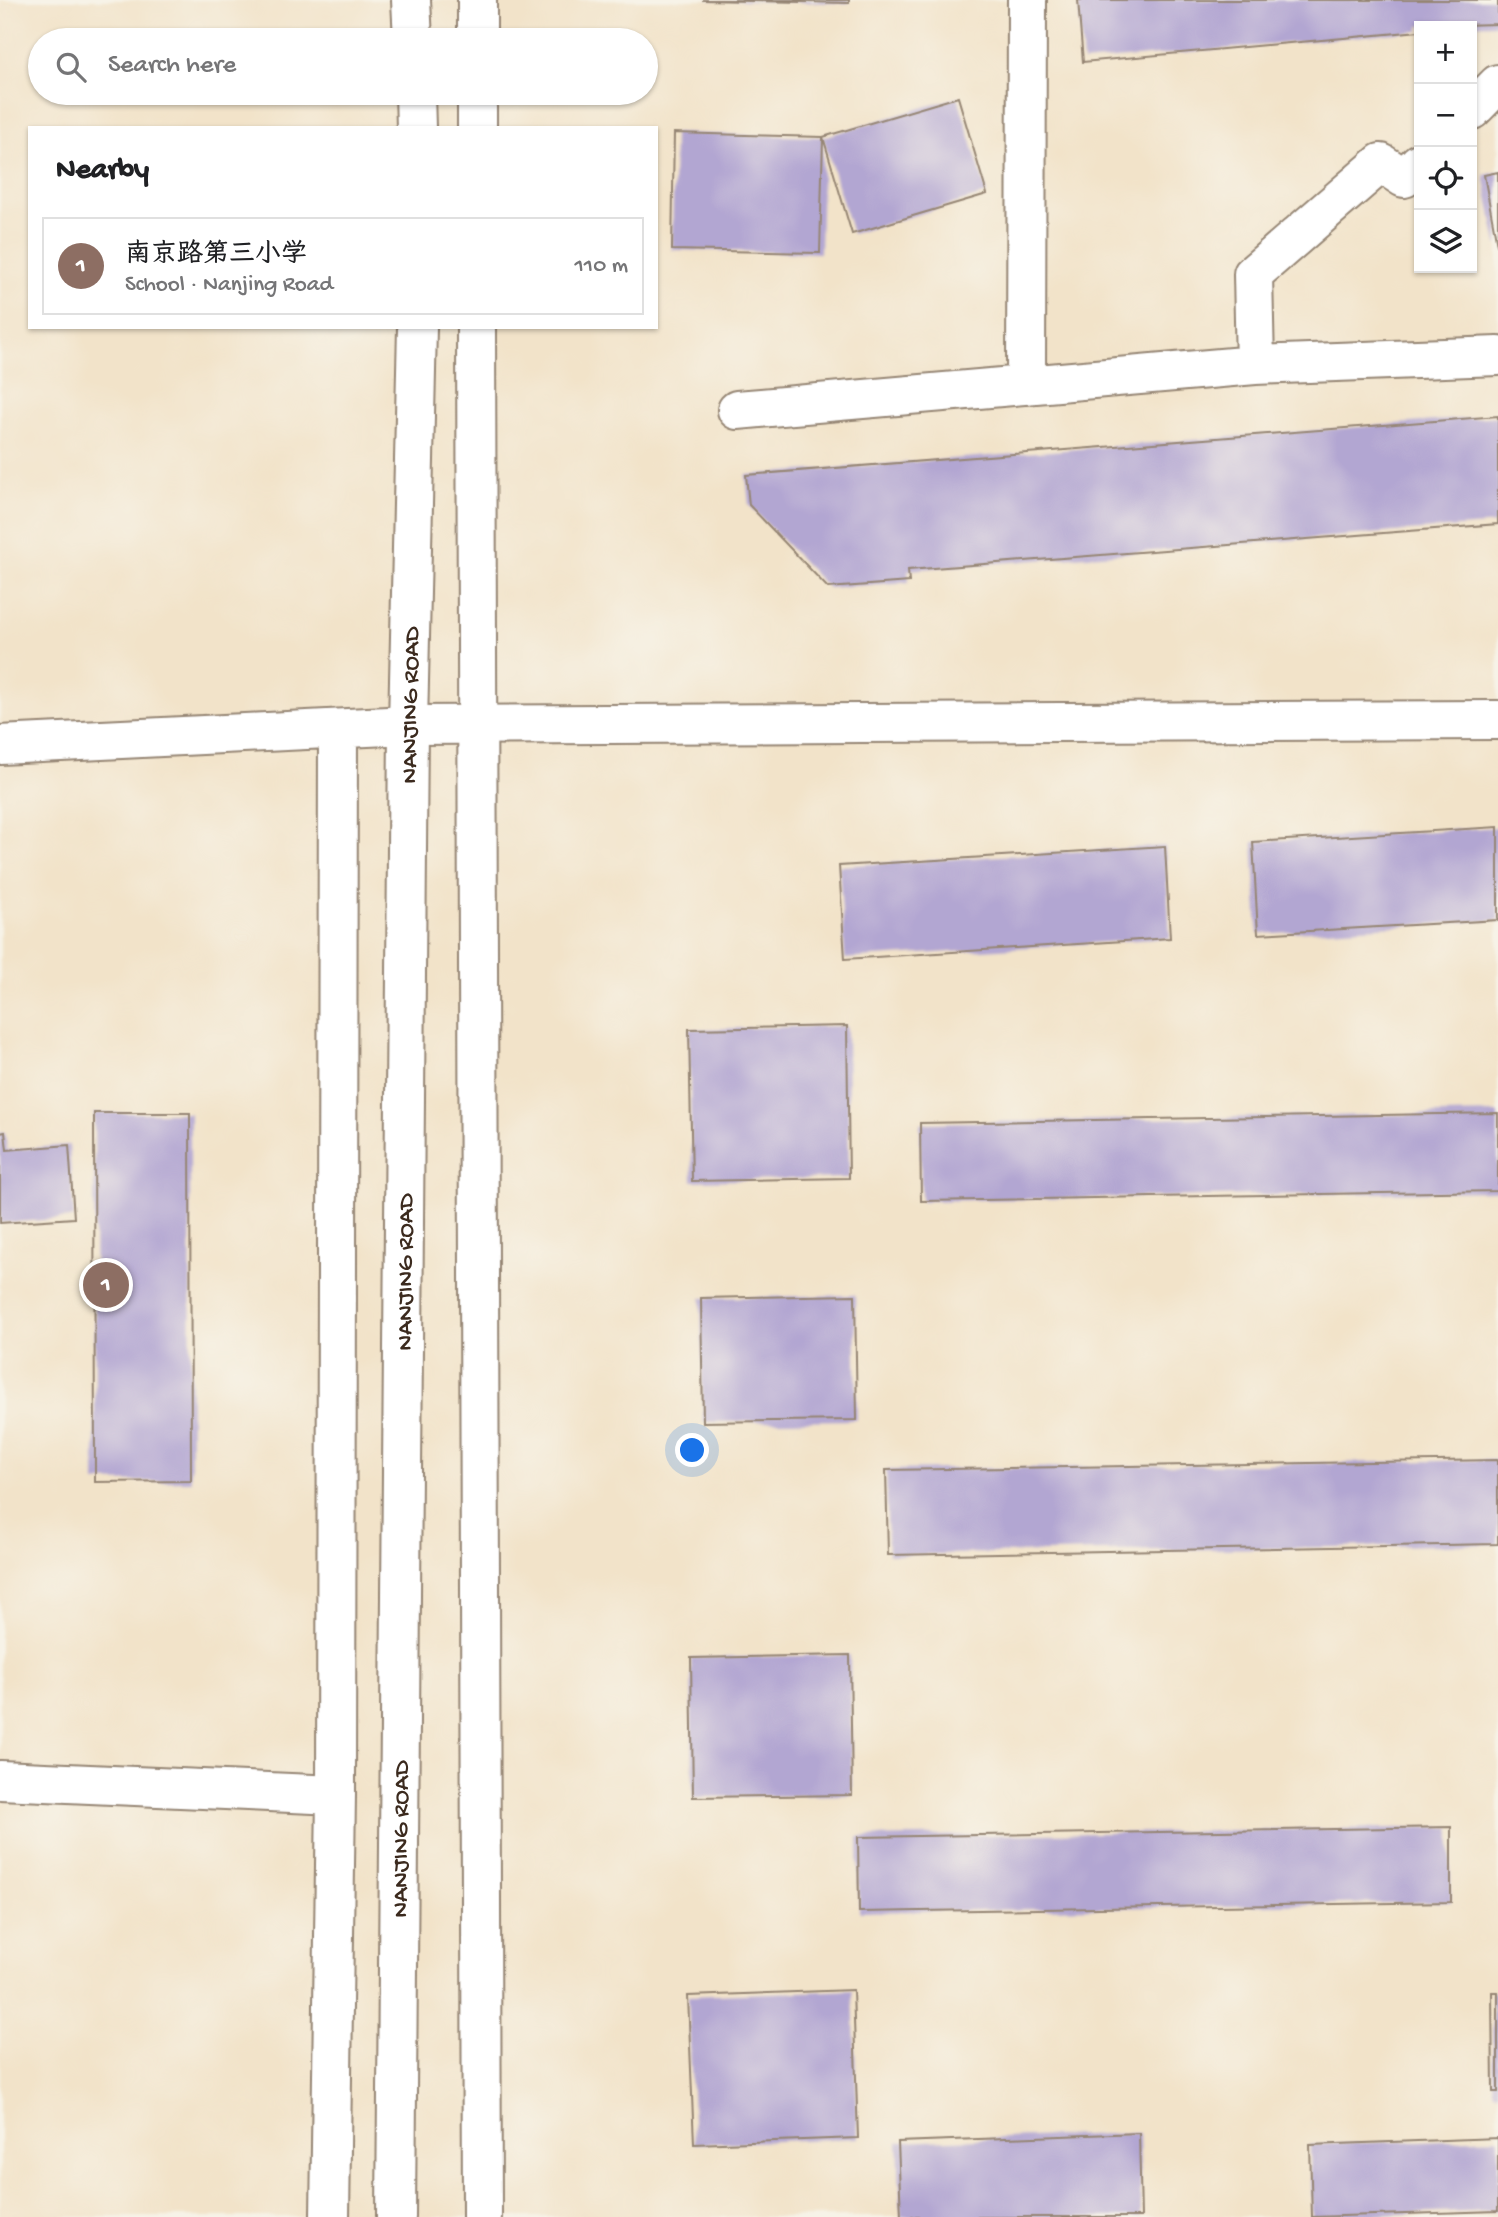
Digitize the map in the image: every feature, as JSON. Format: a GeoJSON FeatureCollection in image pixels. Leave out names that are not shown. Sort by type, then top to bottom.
{"type":"FeatureCollection","features":[{"type":"Feature","properties":{"kind":"street"},"geometry":{"type":"LineString","coordinates":[[411,0],[412,28]]}},
{"type":"Feature","properties":{"kind":"street"},"geometry":{"type":"LineString","coordinates":[[477,0],[477,28]]}},
{"type":"Feature","properties":{"kind":"street"},"geometry":{"type":"LineString","coordinates":[[1026,385],[1027,0]]}},
{"type":"Feature","properties":{"kind":"street"},"geometry":{"type":"LineString","coordinates":[[1477,105],[1498,84]]}},
{"type":"Feature","properties":{"kind":"street"},"geometry":{"type":"LineString","coordinates":[[415,105],[416,126]]}},
{"type":"Feature","properties":{"kind":"street"},"geometry":{"type":"LineString","coordinates":[[477,105],[477,126]]}},
{"type":"Feature","properties":{"kind":"street"},"geometry":{"type":"LineString","coordinates":[[1255,365],[1253,274],[1381,163],[1404,178],[1414,168]]}},
{"type":"Feature","properties":{"kind":"street","name":"NANJING ROAD"},"geometry":{"type":"LineString","coordinates":[[396,2217],[408,725],[417,329]]}},
{"type":"Feature","properties":{"kind":"street"},"geometry":{"type":"LineString","coordinates":[[476,329],[475,727],[482,2217]]}},
{"type":"Feature","properties":{"kind":"street"},"geometry":{"type":"LineString","coordinates":[[737,410],[1255,365],[1498,356]]}},
{"type":"Feature","properties":{"kind":"street"},"geometry":{"type":"LineString","coordinates":[[0,745],[408,725],[475,727],[1498,720]]}},
{"type":"Feature","properties":{"kind":"street"},"geometry":{"type":"LineString","coordinates":[[330,2217],[336,1795],[338,729]]}},
{"type":"Feature","properties":{"kind":"street"},"geometry":{"type":"LineString","coordinates":[[0,1780],[336,1795]]}},
{"type":"Feature","properties":{"kind":"building"},"geometry":{"type":"Polygon","coordinates":[[[702,0],[849,0],[849,3],[702,0]]]}},
{"type":"Feature","properties":{"kind":"building"},"geometry":{"type":"Polygon","coordinates":[[[1078,0],[1498,0],[1498,24],[1477,25],[1477,21],[1414,21],[1414,31],[1083,62],[1078,0]]]}},
{"type":"Feature","properties":{"kind":"building"},"geometry":{"type":"Polygon","coordinates":[[[958,97],[987,194],[852,234],[823,137],[958,97]]]}},
{"type":"Feature","properties":{"kind":"building"},"geometry":{"type":"Polygon","coordinates":[[[674,133],[823,137],[820,253],[672,250],[674,133]]]}},
{"type":"Feature","properties":{"kind":"building"},"geometry":{"type":"Polygon","coordinates":[[[1498,172],[1498,245],[1497,245],[1484,175],[1498,172]]]}},
{"type":"Feature","properties":{"kind":"building"},"geometry":{"type":"Polygon","coordinates":[[[1498,416],[1498,524],[908,570],[909,582],[828,588],[749,505],[746,475],[1498,416]]]}},
{"type":"Feature","properties":{"kind":"building"},"geometry":{"type":"Polygon","coordinates":[[[1498,827],[1498,920],[1258,934],[1253,842],[1498,827]]]}},
{"type":"Feature","properties":{"kind":"building"},"geometry":{"type":"Polygon","coordinates":[[[1165,846],[1170,938],[845,959],[839,866],[1165,846]]]}},
{"type":"Feature","properties":{"kind":"building"},"geometry":{"type":"Polygon","coordinates":[[[847,1026],[849,1178],[692,1181],[689,1029],[847,1026]]]}},
{"type":"Feature","properties":{"kind":"building"},"geometry":{"type":"Polygon","coordinates":[[[94,1113],[190,1113],[191,1481],[95,1482],[94,1113]]]}},
{"type":"Feature","properties":{"kind":"building"},"geometry":{"type":"Polygon","coordinates":[[[1498,1113],[1498,1191],[921,1201],[920,1123],[1498,1113]]]}},
{"type":"Feature","properties":{"kind":"building"},"geometry":{"type":"Polygon","coordinates":[[[5,1132],[7,1150],[69,1145],[74,1218],[0,1223],[0,1133],[5,1132]]]}},
{"type":"Feature","properties":{"kind":"building"},"geometry":{"type":"Polygon","coordinates":[[[855,1295],[857,1420],[703,1422],[701,1298],[855,1295]]]}},
{"type":"Feature","properties":{"kind":"building"},"geometry":{"type":"Polygon","coordinates":[[[1498,1460],[1498,1544],[888,1555],[886,1470],[1498,1460]]]}},
{"type":"Feature","properties":{"kind":"building"},"geometry":{"type":"Polygon","coordinates":[[[850,1655],[852,1795],[693,1797],[691,1658],[850,1655]]]}},
{"type":"Feature","properties":{"kind":"building"},"geometry":{"type":"Polygon","coordinates":[[[1451,1827],[1451,1902],[859,1912],[858,1837],[1451,1827]]]}},
{"type":"Feature","properties":{"kind":"building"},"geometry":{"type":"Polygon","coordinates":[[[853,1990],[858,2138],[694,2144],[688,1996],[853,1990]]]}},
{"type":"Feature","properties":{"kind":"building"},"geometry":{"type":"Polygon","coordinates":[[[1492,1992],[1498,1992],[1498,2092],[1493,2092],[1492,1992]]]}},
{"type":"Feature","properties":{"kind":"building"},"geometry":{"type":"Polygon","coordinates":[[[1139,2133],[1141,2217],[901,2217],[898,2142],[1139,2133]]]}},
{"type":"Feature","properties":{"kind":"building"},"geometry":{"type":"Polygon","coordinates":[[[1498,2138],[1498,2211],[1312,2217],[1310,2145],[1498,2138]]]}},
{"type":"Feature","properties":{"kind":"place","name":"南京路第三小学"},"geometry":{"type":"Point","coordinates":[106,1285]}}]}
